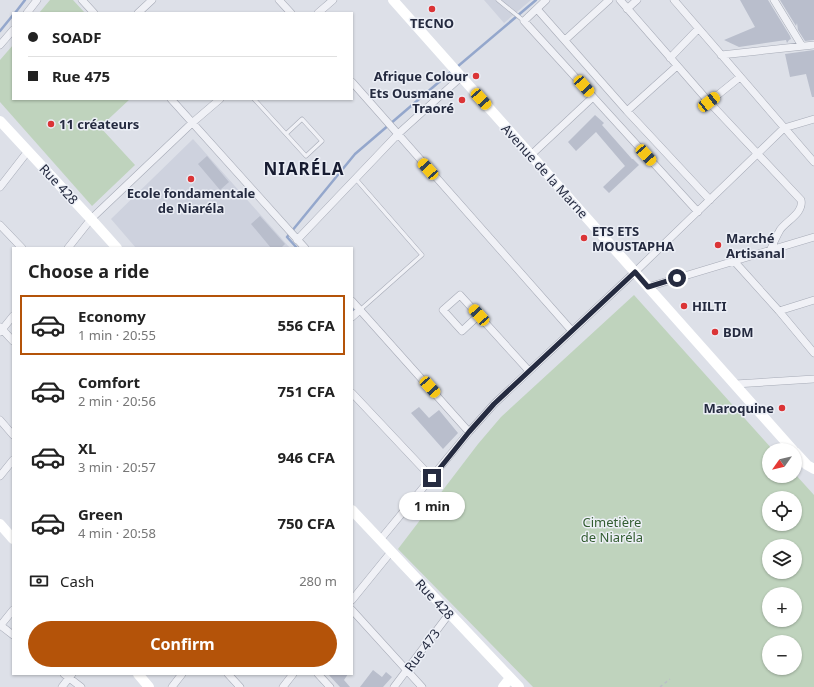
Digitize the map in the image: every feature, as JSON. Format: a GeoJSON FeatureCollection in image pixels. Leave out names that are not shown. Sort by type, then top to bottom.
{"type":"FeatureCollection","features":[{"type":"Feature","properties":{"kind":"street"},"geometry":{"type":"LineString","coordinates":[[28,12],[37,0]]}},
{"type":"Feature","properties":{"kind":"street"},"geometry":{"type":"LineString","coordinates":[[82,0],[93,12]]}},
{"type":"Feature","properties":{"kind":"street"},"geometry":{"type":"LineString","coordinates":[[139,12],[152,0]]}},
{"type":"Feature","properties":{"kind":"street"},"geometry":{"type":"LineString","coordinates":[[279,0],[290,12]]}},
{"type":"Feature","properties":{"kind":"street"},"geometry":{"type":"LineString","coordinates":[[319,12],[332,0]]}},
{"type":"Feature","properties":{"kind":"street","name":"Avenue de la Marne"},"geometry":{"type":"LineString","coordinates":[[393,0],[787,443]]}},
{"type":"Feature","properties":{"kind":"street"},"geometry":{"type":"LineString","coordinates":[[546,0],[524,21],[698,212]]}},
{"type":"Feature","properties":{"kind":"street"},"geometry":{"type":"LineString","coordinates":[[565,40],[608,0]]}},
{"type":"Feature","properties":{"kind":"street"},"geometry":{"type":"LineString","coordinates":[[620,0],[709,102],[801,200],[801,209],[780,229],[770,251]]}},
{"type":"Feature","properties":{"kind":"street"},"geometry":{"type":"LineString","coordinates":[[627,8],[638,0]]}},
{"type":"Feature","properties":{"kind":"street"},"geometry":{"type":"LineString","coordinates":[[674,0],[814,162]]}},
{"type":"Feature","properties":{"kind":"street"},"geometry":{"type":"LineString","coordinates":[[774,0],[802,46]]}},
{"type":"Feature","properties":{"kind":"street"},"geometry":{"type":"LineString","coordinates":[[538,9],[628,111],[710,200]]}},
{"type":"Feature","properties":{"kind":"street"},"geometry":{"type":"LineString","coordinates":[[670,58],[698,29]]}},
{"type":"Feature","properties":{"kind":"street"},"geometry":{"type":"LineString","coordinates":[[0,45],[12,31]]}},
{"type":"Feature","properties":{"kind":"street"},"geometry":{"type":"LineString","coordinates":[[721,55],[814,45]]}},
{"type":"Feature","properties":{"kind":"street"},"geometry":{"type":"LineString","coordinates":[[628,111],[677,66]]}},
{"type":"Feature","properties":{"kind":"street"},"geometry":{"type":"LineString","coordinates":[[297,240],[398,134],[461,76]]}},
{"type":"Feature","properties":{"kind":"street"},"geometry":{"type":"LineString","coordinates":[[709,102],[740,77]]}},
{"type":"Feature","properties":{"kind":"street"},"geometry":{"type":"LineString","coordinates":[[353,83],[572,331]]}},
{"type":"Feature","properties":{"kind":"street"},"geometry":{"type":"LineString","coordinates":[[531,155],[594,97]]}},
{"type":"Feature","properties":{"kind":"street"},"geometry":{"type":"LineString","coordinates":[[172,100],[304,247]]}},
{"type":"Feature","properties":{"kind":"street"},"geometry":{"type":"LineString","coordinates":[[69,247],[92,219],[192,123],[219,100]]}},
{"type":"Feature","properties":{"kind":"street"},"geometry":{"type":"LineString","coordinates":[[380,540],[494,404],[635,272],[784,128],[814,119]]}},
{"type":"Feature","properties":{"kind":"street","name":"Rue 428"},"geometry":{"type":"LineString","coordinates":[[0,121],[92,219],[116,247]]}},
{"type":"Feature","properties":{"kind":"street"},"geometry":{"type":"LineString","coordinates":[[0,186],[28,151]]}},
{"type":"Feature","properties":{"kind":"street"},"geometry":{"type":"LineString","coordinates":[[0,224],[21,247]]}},
{"type":"Feature","properties":{"kind":"street"},"geometry":{"type":"LineString","coordinates":[[648,287],[814,237]]}},
{"type":"Feature","properties":{"kind":"street"},"geometry":{"type":"LineString","coordinates":[[734,261],[814,353]]}},
{"type":"Feature","properties":{"kind":"street"},"geometry":{"type":"LineString","coordinates":[[479,315],[462,331],[443,310],[460,295],[479,315],[529,371]]}},
{"type":"Feature","properties":{"kind":"street"},"geometry":{"type":"LineString","coordinates":[[779,311],[814,300]]}},
{"type":"Feature","properties":{"kind":"street"},"geometry":{"type":"LineString","coordinates":[[353,302],[469,432]]}},
{"type":"Feature","properties":{"kind":"street"},"geometry":{"type":"LineString","coordinates":[[353,316],[360,310]]}},
{"type":"Feature","properties":{"kind":"street"},"geometry":{"type":"LineString","coordinates":[[12,317],[1,329],[12,340]]}},
{"type":"Feature","properties":{"kind":"street"},"geometry":{"type":"LineString","coordinates":[[735,384],[814,379]]}},
{"type":"Feature","properties":{"kind":"street"},"geometry":{"type":"LineString","coordinates":[[353,394],[432,478]]}},
{"type":"Feature","properties":{"kind":"street"},"geometry":{"type":"LineString","coordinates":[[0,420],[12,434]]}},
{"type":"Feature","properties":{"kind":"street","name":"Avenue de la Marne"},"geometry":{"type":"LineString","coordinates":[[802,459],[810,467]]}},
{"type":"Feature","properties":{"kind":"street"},"geometry":{"type":"LineString","coordinates":[[0,476],[12,461]]}},
{"type":"Feature","properties":{"kind":"street"},"geometry":{"type":"LineString","coordinates":[[810,467],[814,474]]}},
{"type":"Feature","properties":{"kind":"street","name":"Rue 428"},"geometry":{"type":"LineString","coordinates":[[353,511],[519,687]]}},
{"type":"Feature","properties":{"kind":"street"},"geometry":{"type":"LineString","coordinates":[[0,524],[12,537]]}},
{"type":"Feature","properties":{"kind":"street"},"geometry":{"type":"LineString","coordinates":[[353,599],[391,552]]}},
{"type":"Feature","properties":{"kind":"street"},"geometry":{"type":"LineString","coordinates":[[12,611],[0,626],[12,634]]}},
{"type":"Feature","properties":{"kind":"street"},"geometry":{"type":"LineString","coordinates":[[353,611],[422,687]]}},
{"type":"Feature","properties":{"kind":"street","name":"Rue 473"},"geometry":{"type":"LineString","coordinates":[[394,687],[449,614]]}},
{"type":"Feature","properties":{"kind":"street"},"geometry":{"type":"LineString","coordinates":[[62,687],[69,675],[81,687]]}},
{"type":"Feature","properties":{"kind":"street"},"geometry":{"type":"LineString","coordinates":[[139,675],[150,687]]}},
{"type":"Feature","properties":{"kind":"street"},"geometry":{"type":"LineString","coordinates":[[172,687],[181,675]]}},
{"type":"Feature","properties":{"kind":"street"},"geometry":{"type":"LineString","coordinates":[[229,675],[240,687]]}},
{"type":"Feature","properties":{"kind":"street"},"geometry":{"type":"LineString","coordinates":[[283,687],[292,675]]}},
{"type":"Feature","properties":{"kind":"street"},"geometry":{"type":"LineString","coordinates":[[319,675],[330,687]]}},
{"type":"Feature","properties":{"kind":"street"},"geometry":{"type":"LineString","coordinates":[[503,687],[510,678]]}},
{"type":"Feature","properties":{"kind":"lane"},"geometry":{"type":"LineString","coordinates":[[498,0],[524,21]]}},
{"type":"Feature","properties":{"kind":"lane"},"geometry":{"type":"LineString","coordinates":[[255,100],[306,156],[322,141],[302,119],[286,134]]}},
{"type":"Feature","properties":{"kind":"lane"},"geometry":{"type":"LineString","coordinates":[[355,178],[422,255],[360,310]]}},
{"type":"Feature","properties":{"kind":"path"},"geometry":{"type":"LineString","coordinates":[[660,687],[670,679]]}},
{"type":"Feature","properties":{"kind":"shaded area"},"geometry":{"type":"Polygon","coordinates":[[[484,0],[531,0],[504,23],[484,0]]]}},
{"type":"Feature","properties":{"kind":"shaded area","name":"Ecole fondamentale de Niaréla"},"geometry":{"type":"Polygon","coordinates":[[[193,139],[289,247],[135,247],[111,219],[193,139]]]}},
{"type":"Feature","properties":{"kind":"green space"},"geometry":{"type":"Polygon","coordinates":[[[50,0],[73,0],[84,12],[40,12],[50,0]]]}},
{"type":"Feature","properties":{"kind":"green space"},"geometry":{"type":"Polygon","coordinates":[[[12,46],[12,100],[129,100],[100,127],[135,165],[92,206],[0,102],[0,60],[12,46]]]}},
{"type":"Feature","properties":{"kind":"green space","name":"Cimetière de Niaréla"},"geometry":{"type":"Polygon","coordinates":[[[634,295],[767,443],[762,443],[762,483],[802,483],[802,482],[814,495],[814,687],[533,687],[398,549],[478,444],[501,417],[634,295]]]}},
{"type":"Feature","properties":{"kind":"building"},"geometry":{"type":"Polygon","coordinates":[[[740,0],[768,0],[791,39],[787,43],[786,40],[739,47],[724,40],[755,27],[740,0]]]}},
{"type":"Feature","properties":{"kind":"building"},"geometry":{"type":"Polygon","coordinates":[[[780,0],[814,0],[814,40],[805,41],[798,30],[797,23],[796,26],[780,0]]]}},
{"type":"Feature","properties":{"kind":"building"},"geometry":{"type":"Polygon","coordinates":[[[814,50],[814,97],[812,97],[806,74],[790,77],[785,54],[814,50]]]}},
{"type":"Feature","properties":{"kind":"building"},"geometry":{"type":"Polygon","coordinates":[[[595,115],[604,123],[602,125],[639,165],[609,193],[603,187],[625,166],[596,132],[576,151],[568,142],[595,115]]]}},
{"type":"Feature","properties":{"kind":"building"},"geometry":{"type":"Polygon","coordinates":[[[207,156],[229,182],[220,190],[198,164],[207,156]]]}},
{"type":"Feature","properties":{"kind":"building"},"geometry":{"type":"Polygon","coordinates":[[[260,216],[285,244],[282,247],[270,247],[251,224],[260,216]]]}},
{"type":"Feature","properties":{"kind":"building"},"geometry":{"type":"Polygon","coordinates":[[[419,407],[429,418],[439,410],[458,433],[443,449],[411,413],[419,407]]]}},
{"type":"Feature","properties":{"kind":"building"},"geometry":{"type":"Polygon","coordinates":[[[373,670],[382,677],[386,672],[392,677],[383,687],[360,687],[373,670]]]}},
{"type":"Feature","properties":{"kind":"building"},"geometry":{"type":"Polygon","coordinates":[[[329,675],[347,675],[344,680],[350,687],[340,687],[329,675]]]}},
{"type":"Feature","properties":{"kind":"waterway"},"geometry":{"type":"LineString","coordinates":[[16,12],[25,0]]}},
{"type":"Feature","properties":{"kind":"waterway"},"geometry":{"type":"LineString","coordinates":[[457,67],[536,0]]}},
{"type":"Feature","properties":{"kind":"waterway"},"geometry":{"type":"LineString","coordinates":[[0,31],[12,16]]}},
{"type":"Feature","properties":{"kind":"waterway"},"geometry":{"type":"LineString","coordinates":[[296,247],[287,237],[355,154],[453,70]]}},
{"type":"Feature","properties":{"kind":"waterway"},"geometry":{"type":"LineString","coordinates":[[353,310],[356,314]]}},
{"type":"Feature","properties":{"kind":"place","name":"TECNO"},"geometry":{"type":"Point","coordinates":[432,9]}},
{"type":"Feature","properties":{"kind":"place","name":"Afrique Colour"},"geometry":{"type":"Point","coordinates":[476,76]}},
{"type":"Feature","properties":{"kind":"place","name":"Ets Ousmane Traoré"},"geometry":{"type":"Point","coordinates":[462,100]}},
{"type":"Feature","properties":{"kind":"place","name":"11 créateurs"},"geometry":{"type":"Point","coordinates":[51,124]}},
{"type":"Feature","properties":{"kind":"place","name":"Ecole fondamentale de Niaréla"},"geometry":{"type":"Point","coordinates":[191,179]}},
{"type":"Feature","properties":{"kind":"place","name":"ETS ETS MOUSTAPHA"},"geometry":{"type":"Point","coordinates":[584,238]}},
{"type":"Feature","properties":{"kind":"place","name":"Marché Artisanal"},"geometry":{"type":"Point","coordinates":[718,245]}},
{"type":"Feature","properties":{"kind":"place","name":"HILTI"},"geometry":{"type":"Point","coordinates":[684,306]}},
{"type":"Feature","properties":{"kind":"place","name":"BDM"},"geometry":{"type":"Point","coordinates":[715,332]}},
{"type":"Feature","properties":{"kind":"place","name":"Maroquine"},"geometry":{"type":"Point","coordinates":[782,408]}},
{"type":"Feature","properties":{"kind":"district","name":"NIARÉLA"},"geometry":{"type":"Point","coordinates":[304,168]}},
{"type":"Feature","properties":{"kind":"route"},"geometry":{"type":"LineString","coordinates":[[432,478],[494,404],[635,272],[648,287],[677,278]]}}]}
